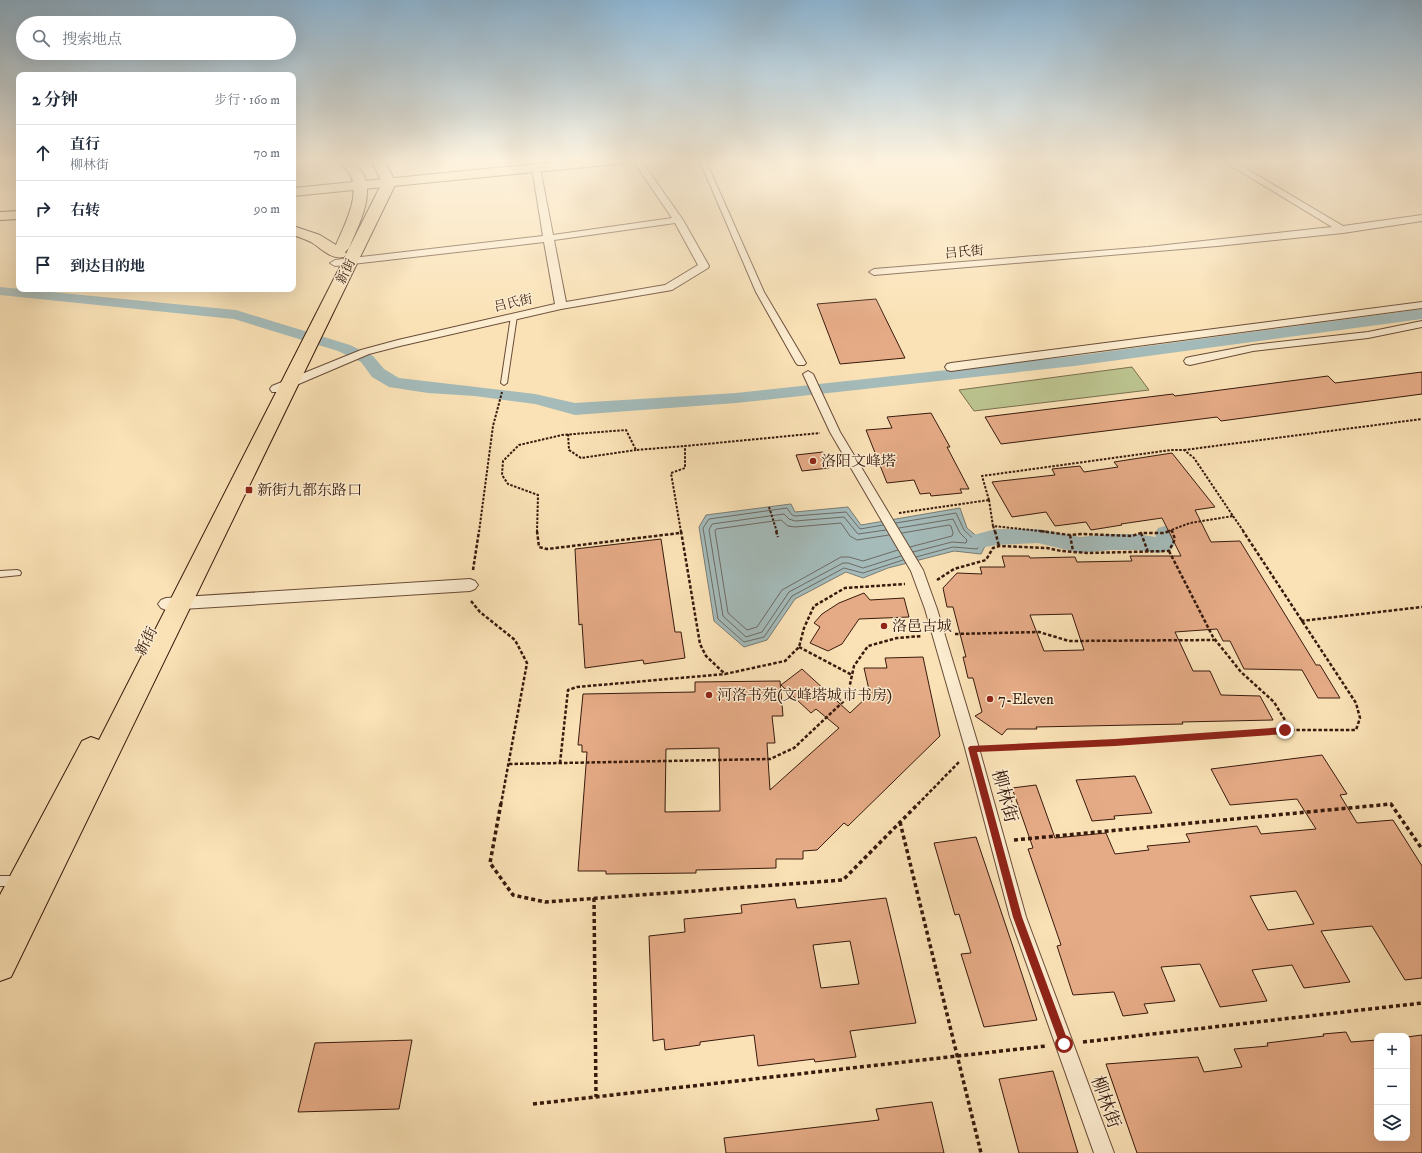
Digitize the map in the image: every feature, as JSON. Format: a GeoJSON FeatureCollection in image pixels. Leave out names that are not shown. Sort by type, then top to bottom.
{"type":"FeatureCollection","features":[{"type":"Feature","properties":{"kind":"main road"},"geometry":{"type":"LineString","coordinates":[[0,216],[11,213]]}},
{"type":"Feature","properties":{"kind":"main road","name":"新街"},"geometry":{"type":"LineString","coordinates":[[33,880],[316,317],[341,259],[356,213]]}},
{"type":"Feature","properties":{"kind":"main road","name":"新街"},"geometry":{"type":"LineString","coordinates":[[341,259],[367,213]]}},
{"type":"Feature","properties":{"kind":"main road"},"geometry":{"type":"LineString","coordinates":[[296,231],[315,238],[341,259]]}},
{"type":"Feature","properties":{"kind":"main road"},"geometry":{"type":"LineString","coordinates":[[0,926],[33,880]]}},
{"type":"Feature","properties":{"kind":"main road"},"geometry":{"type":"LineString","coordinates":[[0,966],[33,880]]}},
{"type":"Feature","properties":{"kind":"street"},"geometry":{"type":"LineString","coordinates":[[545,213],[561,306]]}},
{"type":"Feature","properties":{"kind":"street"},"geometry":{"type":"LineString","coordinates":[[341,259],[550,238],[678,220],[673,213]]}},
{"type":"Feature","properties":{"kind":"street"},"geometry":{"type":"LineString","coordinates":[[725,213],[760,292],[801,363]]}},
{"type":"Feature","properties":{"kind":"street"},"geometry":{"type":"LineString","coordinates":[[1314,213],[1343,230]]}},
{"type":"Feature","properties":{"kind":"street","name":"吕氏街"},"geometry":{"type":"LineString","coordinates":[[874,272],[1140,250],[1343,230],[1422,218]]}},
{"type":"Feature","properties":{"kind":"street","name":"吕氏街"},"geometry":{"type":"LineString","coordinates":[[282,386],[365,352],[398,343],[561,306],[668,288],[704,266],[678,220]]}},
{"type":"Feature","properties":{"kind":"street"},"geometry":{"type":"LineString","coordinates":[[951,367],[1422,305]]}},
{"type":"Feature","properties":{"kind":"street"},"geometry":{"type":"LineString","coordinates":[[1190,362],[1253,348],[1368,335],[1422,324]]}},
{"type":"Feature","properties":{"kind":"street","name":"柳林街"},"geometry":{"type":"LineString","coordinates":[[808,374],[835,432],[885,515],[921,581],[972,748],[1018,917],[1104,1153]]}},
{"type":"Feature","properties":{"kind":"street"},"geometry":{"type":"LineString","coordinates":[[173,603],[470,585]]}},
{"type":"Feature","properties":{"kind":"lane"},"geometry":{"type":"LineString","coordinates":[[504,383],[514,316]]}},
{"type":"Feature","properties":{"kind":"lane"},"geometry":{"type":"LineString","coordinates":[[0,574],[17,573]]}},
{"type":"Feature","properties":{"kind":"lane"},"geometry":{"type":"LineString","coordinates":[[0,881],[33,880]]}},
{"type":"Feature","properties":{"kind":"path"},"geometry":{"type":"LineString","coordinates":[[504,383],[495,417],[477,549],[467,596],[480,612],[515,640],[527,663],[490,863],[513,895],[545,902],[843,880],[972,748],[1115,743],[1291,730],[1356,730],[1360,718],[1356,703],[1194,458],[1184,450]]}},
{"type":"Feature","properties":{"kind":"path"},"geometry":{"type":"LineString","coordinates":[[999,546],[982,476],[1171,450],[1184,450],[1422,419]]}},
{"type":"Feature","properties":{"kind":"path"},"geometry":{"type":"LineString","coordinates":[[636,450],[626,430],[568,434],[519,445],[503,461],[502,475],[508,484],[538,496],[536,538],[538,547],[547,549],[680,533]]}},
{"type":"Feature","properties":{"kind":"path"},"geometry":{"type":"LineString","coordinates":[[568,434],[569,450],[581,458],[636,450],[835,432]]}},
{"type":"Feature","properties":{"kind":"path"},"geometry":{"type":"LineString","coordinates":[[685,446],[686,468],[671,473],[680,533],[700,644],[706,656],[725,674]]}},
{"type":"Feature","properties":{"kind":"path"},"geometry":{"type":"LineString","coordinates":[[885,515],[989,500]]}},
{"type":"Feature","properties":{"kind":"path"},"geometry":{"type":"LineString","coordinates":[[769,507],[778,537]]}},
{"type":"Feature","properties":{"kind":"path"},"geometry":{"type":"LineString","coordinates":[[993,526],[1070,535],[1083,534],[1124,536],[1141,533],[1165,532],[1190,522],[1232,516]]}},
{"type":"Feature","properties":{"kind":"path"},"geometry":{"type":"LineString","coordinates":[[1169,551],[1175,539],[1171,530]]}},
{"type":"Feature","properties":{"kind":"path"},"geometry":{"type":"LineString","coordinates":[[1141,533],[1149,552]]}},
{"type":"Feature","properties":{"kind":"path"},"geometry":{"type":"LineString","coordinates":[[1070,535],[1073,550]]}},
{"type":"Feature","properties":{"kind":"path"},"geometry":{"type":"LineString","coordinates":[[560,763],[568,690],[577,687],[725,674],[785,661],[799,647],[804,628],[814,606],[845,588],[921,581],[943,574],[956,567],[986,560],[992,548],[999,546],[1013,548],[1047,548],[1061,551],[1073,550],[1088,553],[1169,551]]}},
{"type":"Feature","properties":{"kind":"path"},"geometry":{"type":"LineString","coordinates":[[1169,551],[1215,640],[1241,672],[1274,702],[1291,730]]}},
{"type":"Feature","properties":{"kind":"path"},"geometry":{"type":"LineString","coordinates":[[1301,621],[1422,606]]}},
{"type":"Feature","properties":{"kind":"path"},"geometry":{"type":"LineString","coordinates":[[509,764],[770,759],[794,748],[847,698],[854,666],[868,646],[897,638],[938,635],[1039,632],[1069,641],[1215,640]]}},
{"type":"Feature","properties":{"kind":"path"},"geometry":{"type":"LineString","coordinates":[[799,647],[852,675]]}},
{"type":"Feature","properties":{"kind":"path"},"geometry":{"type":"LineString","coordinates":[[997,842],[1391,804],[1422,849]]}},
{"type":"Feature","properties":{"kind":"path"},"geometry":{"type":"LineString","coordinates":[[900,822],[981,1153]]}},
{"type":"Feature","properties":{"kind":"path"},"geometry":{"type":"LineString","coordinates":[[594,898],[596,1097]]}},
{"type":"Feature","properties":{"kind":"path"},"geometry":{"type":"LineString","coordinates":[[532,1104],[1422,1003]]}},
{"type":"Feature","properties":{"kind":"green space"},"geometry":{"type":"Polygon","coordinates":[[[1132,367],[1149,390],[974,411],[959,390],[1132,367]]]}},
{"type":"Feature","properties":{"kind":"water"},"geometry":{"type":"Polygon","coordinates":[[[791,504],[795,512],[848,507],[861,525],[960,508],[967,528],[986,544],[981,554],[954,551],[888,568],[863,578],[846,572],[795,599],[767,640],[744,647],[714,621],[699,527],[706,515],[791,504]]]}},
{"type":"Feature","properties":{"kind":"building"},"geometry":{"type":"Polygon","coordinates":[[[876,299],[905,358],[840,364],[817,304],[876,299]]]}},
{"type":"Feature","properties":{"kind":"building"},"geometry":{"type":"Polygon","coordinates":[[[1422,372],[1422,394],[1221,421],[1217,417],[1001,444],[985,417],[1173,394],[1175,396],[1328,376],[1335,383],[1422,372]]]}},
{"type":"Feature","properties":{"kind":"building"},"geometry":{"type":"Polygon","coordinates":[[[931,413],[950,447],[947,447],[969,489],[960,489],[962,493],[931,496],[930,493],[920,494],[914,480],[887,483],[866,430],[892,428],[887,417],[931,413]]]}},
{"type":"Feature","properties":{"kind":"building","name":"洛阳文峰塔"},"geometry":{"type":"Polygon","coordinates":[[[823,452],[829,468],[802,471],[796,455],[823,452]]]}},
{"type":"Feature","properties":{"kind":"building"},"geometry":{"type":"Polygon","coordinates":[[[1172,453],[1215,507],[1195,510],[1211,542],[1240,541],[1316,665],[1320,665],[1340,698],[1318,698],[1302,670],[1244,669],[1230,641],[1223,641],[1217,629],[1175,632],[1193,671],[1210,671],[1221,695],[1260,696],[1273,720],[1182,722],[1183,724],[1036,727],[1037,729],[1007,729],[1002,735],[975,716],[982,712],[973,678],[968,678],[963,657],[966,657],[953,607],[947,607],[943,588],[957,573],[982,574],[980,567],[1005,567],[1002,556],[1029,556],[1030,558],[1075,557],[1077,562],[1132,561],[1130,556],[1181,556],[1162,518],[1091,530],[1086,522],[1055,526],[1046,512],[1012,517],[992,482],[1055,475],[1052,469],[1080,466],[1084,472],[1118,467],[1114,462],[1172,453]],[[1072,614],[1030,615],[1044,651],[1084,650],[1072,614]]]}},
{"type":"Feature","properties":{"kind":"building"},"geometry":{"type":"Polygon","coordinates":[[[661,539],[675,632],[681,632],[685,658],[644,664],[643,660],[585,668],[582,624],[579,625],[575,549],[661,539]]]}},
{"type":"Feature","properties":{"kind":"building"},"geometry":{"type":"Polygon","coordinates":[[[864,593],[870,600],[904,598],[909,617],[859,619],[842,644],[828,651],[810,643],[820,627],[814,623],[822,614],[839,603],[864,593]]]}},
{"type":"Feature","properties":{"kind":"building"},"geometry":{"type":"Polygon","coordinates":[[[923,657],[940,736],[848,826],[844,823],[817,850],[803,851],[803,859],[776,859],[776,868],[696,870],[696,873],[606,874],[606,871],[578,871],[587,752],[582,752],[582,745],[578,745],[583,694],[695,692],[695,682],[780,681],[783,716],[772,716],[775,743],[767,743],[770,790],[839,728],[816,709],[811,713],[781,685],[802,669],[850,713],[870,694],[864,668],[887,668],[885,658],[923,657]],[[719,748],[666,749],[665,812],[720,811],[719,748]]]}},
{"type":"Feature","properties":{"kind":"building"},"geometry":{"type":"Polygon","coordinates":[[[1322,755],[1347,794],[1340,795],[1357,823],[1393,820],[1422,866],[1422,978],[1405,980],[1372,926],[1321,931],[1350,982],[1304,988],[1292,965],[1252,970],[1267,1001],[1220,1007],[1200,964],[1161,967],[1175,1001],[1144,1004],[1148,1013],[1123,1016],[1114,992],[1073,995],[1057,946],[1061,945],[1028,849],[1033,848],[1012,788],[1036,785],[1055,838],[1106,833],[1115,854],[1149,850],[1147,846],[1190,842],[1186,834],[1257,826],[1261,834],[1316,829],[1297,799],[1230,805],[1211,769],[1322,755]],[[1296,891],[1250,896],[1268,930],[1314,924],[1296,891]]]}},
{"type":"Feature","properties":{"kind":"building"},"geometry":{"type":"Polygon","coordinates":[[[1135,776],[1152,813],[1114,816],[1115,819],[1092,821],[1076,780],[1135,776]]]}},
{"type":"Feature","properties":{"kind":"building"},"geometry":{"type":"Polygon","coordinates":[[[976,837],[1037,1020],[984,1027],[961,954],[971,953],[959,914],[955,915],[934,843],[976,837]]]}},
{"type":"Feature","properties":{"kind":"building"},"geometry":{"type":"Polygon","coordinates":[[[886,898],[916,1023],[850,1031],[856,1057],[815,1062],[814,1059],[758,1066],[754,1035],[700,1042],[700,1045],[665,1050],[664,1039],[653,1041],[649,936],[685,932],[684,919],[742,913],[741,905],[795,899],[797,908],[886,898]],[[850,941],[813,945],[821,988],[859,984],[850,941]]]}},
{"type":"Feature","properties":{"kind":"building"},"geometry":{"type":"Polygon","coordinates":[[[1346,1032],[1351,1042],[1374,1040],[1374,1141],[1410,1141],[1410,1037],[1422,1035],[1422,1153],[1137,1153],[1106,1064],[1198,1057],[1204,1072],[1242,1067],[1234,1049],[1268,1046],[1267,1043],[1324,1036],[1323,1034],[1346,1032]]]}},
{"type":"Feature","properties":{"kind":"building"},"geometry":{"type":"Polygon","coordinates":[[[412,1040],[399,1109],[298,1112],[315,1043],[412,1040]]]}},
{"type":"Feature","properties":{"kind":"building"},"geometry":{"type":"Polygon","coordinates":[[[1053,1071],[1078,1153],[1019,1153],[999,1079],[1053,1071]]]}},
{"type":"Feature","properties":{"kind":"building"},"geometry":{"type":"Polygon","coordinates":[[[932,1102],[944,1153],[726,1153],[724,1138],[879,1120],[876,1109],[932,1102]]]}},
{"type":"Feature","properties":{"kind":"waterway"},"geometry":{"type":"LineString","coordinates":[[0,291],[236,315],[344,348],[367,359],[378,373],[395,383],[428,388],[475,391],[535,399],[575,409],[736,398],[1074,361],[1422,314]]}},
{"type":"Feature","properties":{"kind":"waterway"},"geometry":{"type":"LineString","coordinates":[[980,540],[996,537],[1038,536],[1080,545],[1111,542],[1136,542],[1159,545],[1165,544],[1167,539],[1165,533]]}},
{"type":"Feature","properties":{"kind":"place","name":"洛阳文峰塔"},"geometry":{"type":"Point","coordinates":[813,461]}},
{"type":"Feature","properties":{"kind":"place","name":"新街九都东路口"},"geometry":{"type":"Point","coordinates":[249,490]}},
{"type":"Feature","properties":{"kind":"place","name":"洛邑古城"},"geometry":{"type":"Point","coordinates":[884,626]}},
{"type":"Feature","properties":{"kind":"place","name":"河洛书苑(文峰塔城市书房)"},"geometry":{"type":"Point","coordinates":[709,695]}},
{"type":"Feature","properties":{"kind":"place","name":"7-Eleven"},"geometry":{"type":"Point","coordinates":[990,699]}},
{"type":"Feature","properties":{"kind":"route"},"geometry":{"type":"LineString","coordinates":[[1064,1044],[1018,917],[972,748],[1115,743],[1285,730]]}}]}
